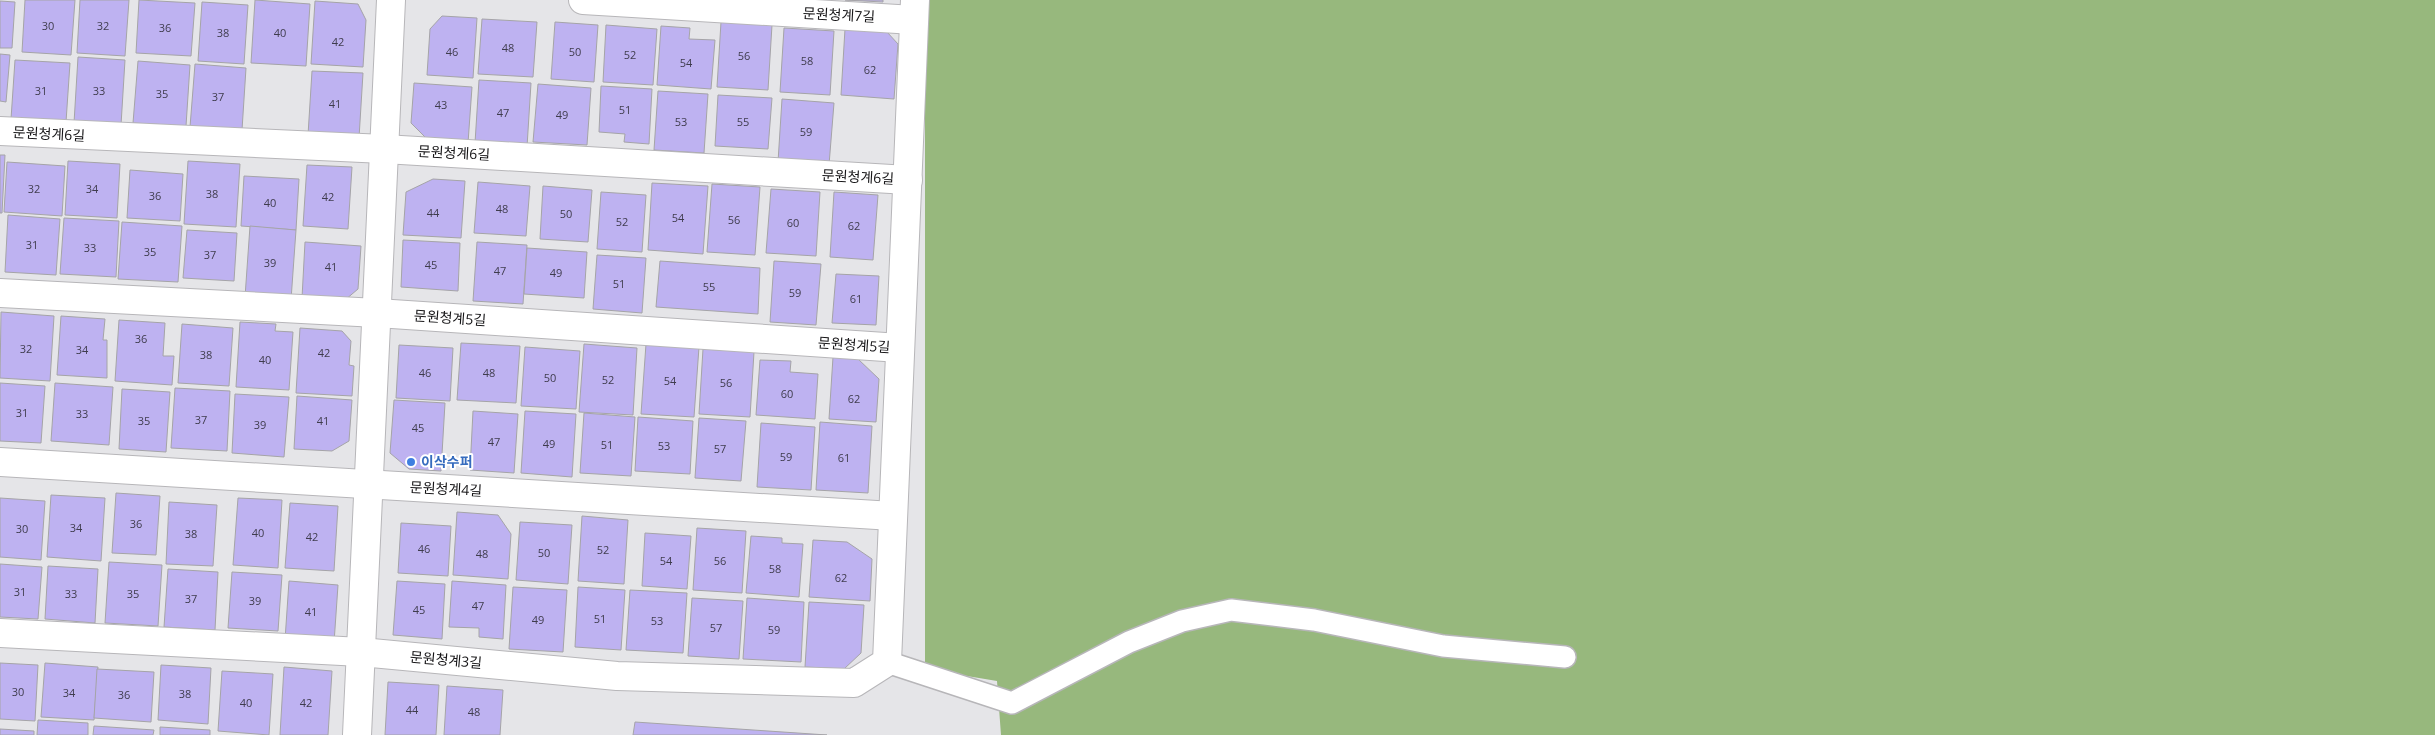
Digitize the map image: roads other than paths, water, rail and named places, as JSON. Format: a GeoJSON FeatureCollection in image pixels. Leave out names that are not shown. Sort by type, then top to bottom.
{"type":"FeatureCollection","features":[{"type":"Feature","properties":{"kind":"street"},"geometry":{"type":"LineString","coordinates":[[357,735],[391,0]]}},
{"type":"Feature","properties":{"kind":"street","name":"문원청계7길"},"geometry":{"type":"LineString","coordinates":[[583,0],[915,10]]}},
{"type":"Feature","properties":{"kind":"street"},"geometry":{"type":"LineString","coordinates":[[887,662],[915,10]]}},
{"type":"Feature","properties":{"kind":"street","name":"문원청계6길"},"geometry":{"type":"LineString","coordinates":[[0,131],[384,149],[908,180]]}},
{"type":"Feature","properties":{"kind":"street","name":"문원청계5길"},"geometry":{"type":"LineString","coordinates":[[0,294],[376,313],[900,348]]}},
{"type":"Feature","properties":{"kind":"street","name":"문원청계4길"},"geometry":{"type":"LineString","coordinates":[[0,462],[893,516]]}},
{"type":"Feature","properties":{"kind":"street","name":"문원청계3길"},"geometry":{"type":"LineString","coordinates":[[0,633],[360,652],[617,676],[854,683],[887,662]]}},
{"type":"Feature","properties":{"kind":"lane"},"geometry":{"type":"LineString","coordinates":[[887,662],[1012,704],[1129,642],[1182,621],[1231,610],[1314,620],[1443,646],[1566,657]]}},
{"type":"Feature","properties":{"kind":"place","name":"이삭수퍼"},"geometry":{"type":"Point","coordinates":[411,462]}}]}
